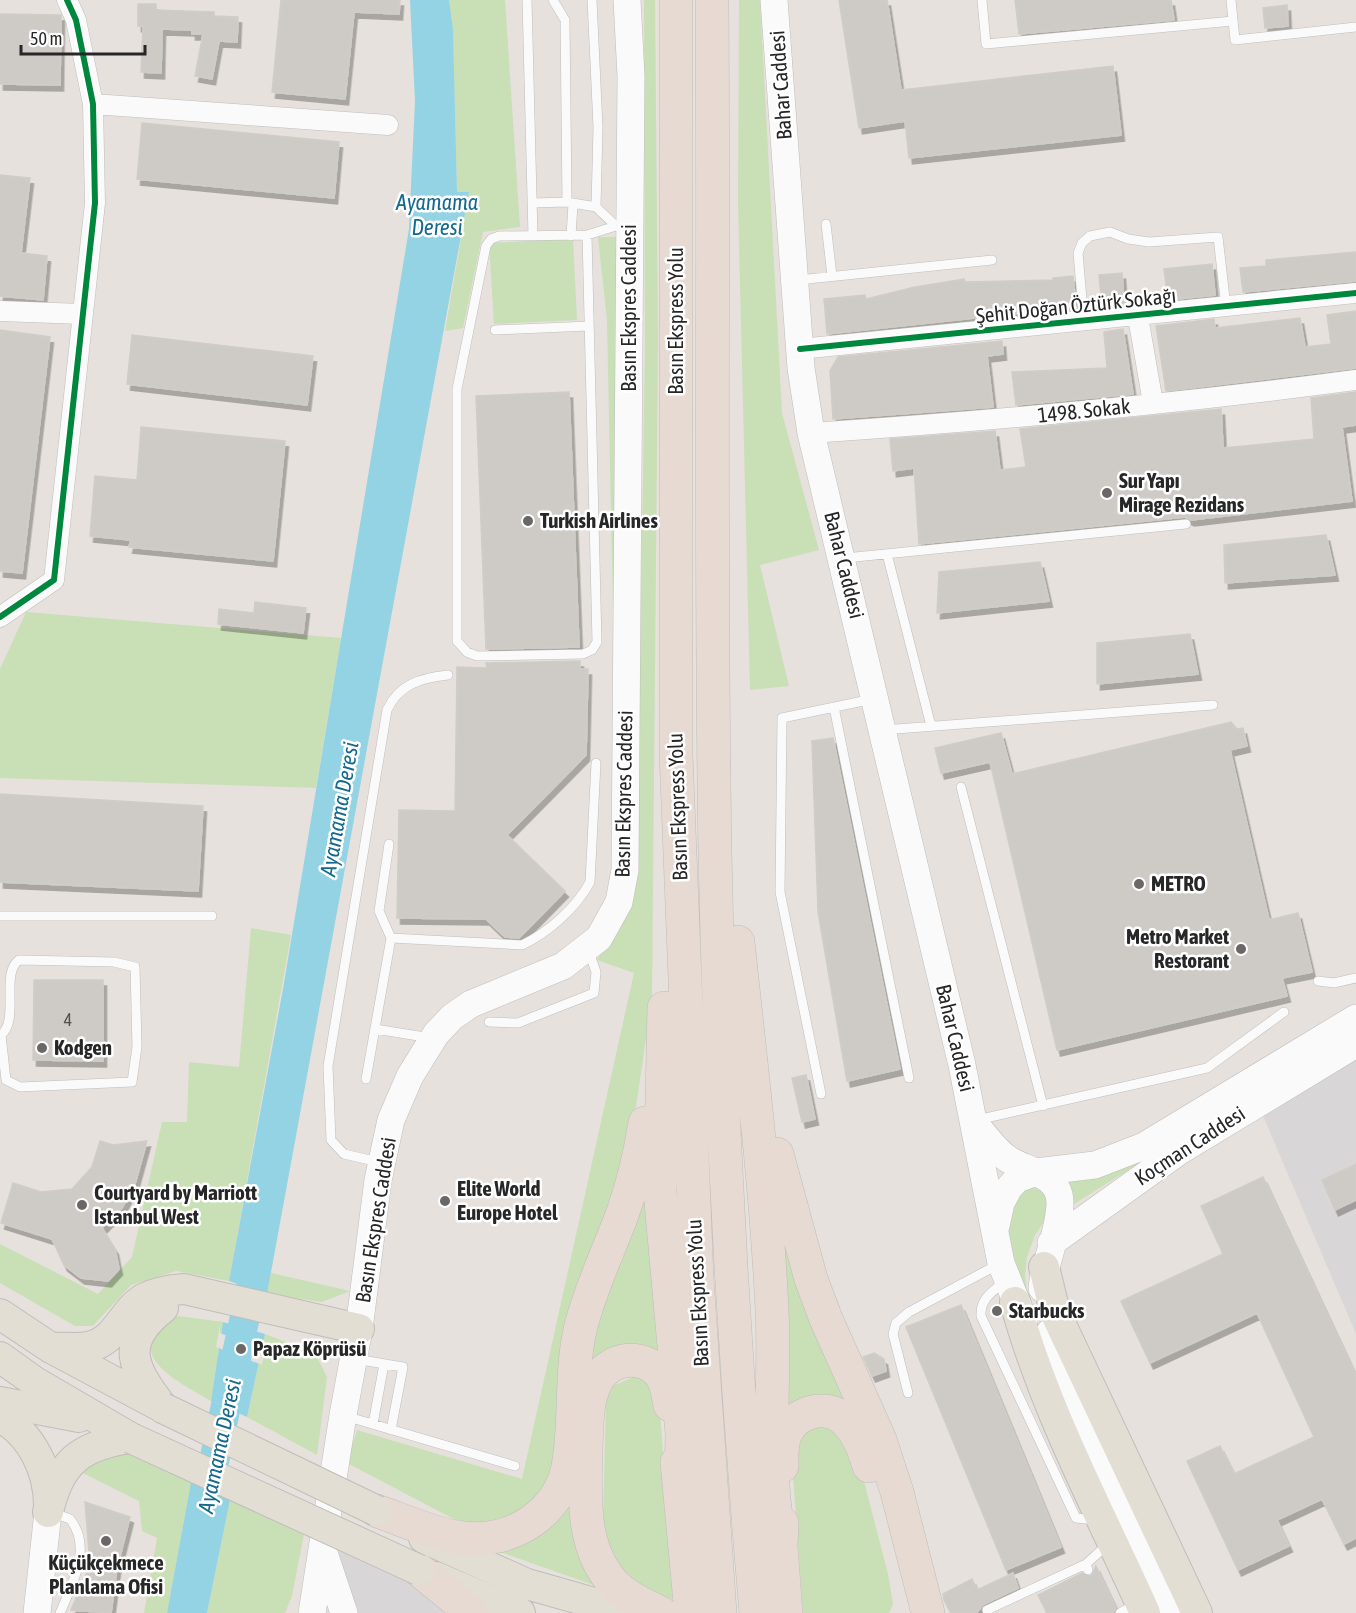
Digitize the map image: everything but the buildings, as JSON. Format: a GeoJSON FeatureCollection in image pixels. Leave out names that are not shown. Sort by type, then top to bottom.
{"type":"FeatureCollection","features":[{"type":"Feature","properties":{"kind":"highway","name":"Basın Ekspress Yolu"},"geometry":{"type":"LineString","coordinates":[[676,0],[675,754],[697,1279],[720,1613]]}},
{"type":"Feature","properties":{"kind":"highway","name":"Basın Ekspress Yolu"},"geometry":{"type":"LineString","coordinates":[[712,0],[713,702],[717,913],[727,1169],[756,1613]]}},
{"type":"Feature","properties":{"kind":"highway"},"geometry":{"type":"LineString","coordinates":[[713,702],[725,747],[738,940],[766,1200],[772,1308],[771,1494],[781,1546]]}},
{"type":"Feature","properties":{"kind":"highway"},"geometry":{"type":"LineString","coordinates":[[675,754],[664,796],[662,820],[663,1021],[660,1191],[682,1434],[681,1482]]}},
{"type":"Feature","properties":{"kind":"highway"},"geometry":{"type":"LineString","coordinates":[[377,1511],[462,1538],[487,1539],[524,1527],[538,1517],[557,1496],[564,1482],[570,1459],[571,1407],[580,1329],[593,1284],[622,1216],[639,1159],[663,1021]]}},
{"type":"Feature","properties":{"kind":"highway"},"geometry":{"type":"LineString","coordinates":[[750,1044],[811,1279],[826,1319],[880,1440],[897,1492],[928,1613]]}},
{"type":"Feature","properties":{"kind":"highway"},"geometry":{"type":"LineString","coordinates":[[661,1613],[618,1588],[601,1566],[589,1535],[585,1481],[589,1411],[595,1383],[603,1371],[628,1359],[652,1366],[660,1374],[667,1390],[681,1482],[692,1613]]}},
{"type":"Feature","properties":{"kind":"highway"},"geometry":{"type":"LineString","coordinates":[[786,1613],[781,1546],[785,1436],[790,1425],[813,1411],[827,1411],[841,1417],[851,1427],[867,1458],[897,1565],[903,1613]]}},
{"type":"Feature","properties":{"kind":"highway"},"geometry":{"type":"LineString","coordinates":[[419,1570],[472,1613]]}},
{"type":"Feature","properties":{"kind":"main road","name":"Basın Ekspres Caddesi"},"geometry":{"type":"LineString","coordinates":[[312,1613],[356,1346],[382,1162],[392,1120],[410,1076],[433,1038],[452,1017],[471,1004],[563,966],[588,948],[608,925],[619,902],[625,870],[623,226],[631,76],[627,0]]}},
{"type":"Feature","properties":{"kind":"main road","name":"Bahar Caddesi"},"geometry":{"type":"LineString","coordinates":[[774,0],[800,349],[811,433],[883,730],[974,1121],[996,1227]]}},
{"type":"Feature","properties":{"kind":"main road","name":"Koçman Caddesi"},"geometry":{"type":"LineString","coordinates":[[1036,1172],[1095,1165],[1144,1146],[1356,1018]]}},
{"type":"Feature","properties":{"kind":"main road","name":"Koçman Caddesi"},"geometry":{"type":"LineString","coordinates":[[1048,1255],[1178,1152],[1356,1044]]}},
{"type":"Feature","properties":{"kind":"main road"},"geometry":{"type":"LineString","coordinates":[[974,1121],[1006,1158],[1047,1177],[1058,1193],[1060,1201],[1048,1255],[1044,1312],[1050,1334],[1087,1422],[1175,1613]]}},
{"type":"Feature","properties":{"kind":"main road"},"geometry":{"type":"LineString","coordinates":[[1036,1172],[1017,1179],[1001,1203],[996,1227],[1008,1282],[1027,1346],[1049,1405],[1141,1610]]}},
{"type":"Feature","properties":{"kind":"main road"},"geometry":{"type":"LineString","coordinates":[[1048,1255],[1055,1312],[1197,1613]]}},
{"type":"Feature","properties":{"kind":"main road"},"geometry":{"type":"LineString","coordinates":[[1008,1282],[1141,1610]]}},
{"type":"Feature","properties":{"kind":"main road"},"geometry":{"type":"LineString","coordinates":[[51,1348],[89,1347],[102,1341],[114,1333],[128,1313],[143,1299],[165,1291],[184,1289],[191,1297]]}},
{"type":"Feature","properties":{"kind":"main road"},"geometry":{"type":"LineString","coordinates":[[163,1408],[144,1384],[134,1364],[135,1343],[137,1336],[150,1319],[166,1306],[191,1297],[322,1330],[356,1346]]}},
{"type":"Feature","properties":{"kind":"main road"},"geometry":{"type":"LineString","coordinates":[[0,1314],[51,1348],[163,1408],[377,1511],[415,1534],[527,1584],[629,1613]]}},
{"type":"Feature","properties":{"kind":"main road"},"geometry":{"type":"LineString","coordinates":[[0,1357],[35,1383],[131,1438],[419,1570],[520,1613]]}},
{"type":"Feature","properties":{"kind":"main road"},"geometry":{"type":"LineString","coordinates":[[0,1402],[100,1421]]}},
{"type":"Feature","properties":{"kind":"main road"},"geometry":{"type":"LineString","coordinates":[[0,1417],[22,1435],[41,1464],[46,1478],[48,1512],[37,1613]]}},
{"type":"Feature","properties":{"kind":"main road"},"geometry":{"type":"LineString","coordinates":[[48,1512],[56,1484],[71,1462],[91,1447],[131,1438]]}},
{"type":"Feature","properties":{"kind":"main road"},"geometry":{"type":"LineString","coordinates":[[322,1546],[344,1613]]}},
{"type":"Feature","properties":{"kind":"street"},"geometry":{"type":"LineString","coordinates":[[0,617],[54,580],[95,203],[93,104],[76,20],[67,0]]}},
{"type":"Feature","properties":{"kind":"street"},"geometry":{"type":"LineString","coordinates":[[93,104],[388,125]]}},
{"type":"Feature","properties":{"kind":"street","name":"Şehit Doğan Öztürk Sokağı"},"geometry":{"type":"LineString","coordinates":[[800,349],[1138,317],[1356,293]]}},
{"type":"Feature","properties":{"kind":"street"},"geometry":{"type":"LineString","coordinates":[[0,311],[82,314]]}},
{"type":"Feature","properties":{"kind":"street"},"geometry":{"type":"LineString","coordinates":[[1138,317],[1153,404]]}},
{"type":"Feature","properties":{"kind":"street","name":"1498. Sokak"},"geometry":{"type":"LineString","coordinates":[[811,433],[951,424],[1153,404],[1356,380]]}},
{"type":"Feature","properties":{"kind":"lane"},"geometry":{"type":"LineString","coordinates":[[527,0],[533,236]]}},
{"type":"Feature","properties":{"kind":"lane"},"geometry":{"type":"LineString","coordinates":[[553,0],[565,20],[571,236]]}},
{"type":"Feature","properties":{"kind":"lane"},"geometry":{"type":"LineString","coordinates":[[592,0],[598,127],[596,207]]}},
{"type":"Feature","properties":{"kind":"lane"},"geometry":{"type":"LineString","coordinates":[[982,0],[986,44],[1233,21]]}},
{"type":"Feature","properties":{"kind":"lane"},"geometry":{"type":"LineString","coordinates":[[1231,0],[1235,40],[1356,27]]}},
{"type":"Feature","properties":{"kind":"lane"},"geometry":{"type":"LineString","coordinates":[[533,203],[570,203],[596,207],[623,226]]}},
{"type":"Feature","properties":{"kind":"lane"},"geometry":{"type":"LineString","coordinates":[[826,224],[832,276]]}},
{"type":"Feature","properties":{"kind":"lane"},"geometry":{"type":"LineString","coordinates":[[587,236],[597,642],[592,650],[584,654],[477,656],[467,652],[457,640],[457,389],[486,246],[491,239],[499,236],[587,236],[623,226]]}},
{"type":"Feature","properties":{"kind":"lane"},"geometry":{"type":"LineString","coordinates":[[1084,322],[1078,253],[1085,239],[1102,232],[1149,242],[1218,237],[1226,307]]}},
{"type":"Feature","properties":{"kind":"lane"},"geometry":{"type":"LineString","coordinates":[[795,280],[992,260]]}},
{"type":"Feature","properties":{"kind":"lane"},"geometry":{"type":"LineString","coordinates":[[495,330],[589,326]]}},
{"type":"Feature","properties":{"kind":"lane"},"geometry":{"type":"LineString","coordinates":[[842,558],[1186,524]]}},
{"type":"Feature","properties":{"kind":"lane"},"geometry":{"type":"LineString","coordinates":[[887,554],[931,726]]}},
{"type":"Feature","properties":{"kind":"lane"},"geometry":{"type":"LineString","coordinates":[[382,1162],[350,1157],[334,1145],[330,1135],[328,1066],[387,710],[395,696],[409,684],[448,675]]}},
{"type":"Feature","properties":{"kind":"lane"},"geometry":{"type":"LineString","coordinates":[[821,1094],[780,892],[782,718],[875,698]]}},
{"type":"Feature","properties":{"kind":"lane"},"geometry":{"type":"LineString","coordinates":[[883,730],[1213,705]]}},
{"type":"Feature","properties":{"kind":"lane"},"geometry":{"type":"LineString","coordinates":[[834,707],[909,1078]]}},
{"type":"Feature","properties":{"kind":"lane"},"geometry":{"type":"LineString","coordinates":[[391,938],[522,945],[542,935],[583,896],[590,882],[596,764]]}},
{"type":"Feature","properties":{"kind":"lane"},"geometry":{"type":"LineString","coordinates":[[961,787],[1043,1106]]}},
{"type":"Feature","properties":{"kind":"lane"},"geometry":{"type":"LineString","coordinates":[[366,1079],[391,938],[379,911],[389,844]]}},
{"type":"Feature","properties":{"kind":"lane"},"geometry":{"type":"LineString","coordinates":[[0,916],[212,916]]}},
{"type":"Feature","properties":{"kind":"lane"},"geometry":{"type":"LineString","coordinates":[[489,1022],[518,1023],[594,993],[596,972],[588,948]]}},
{"type":"Feature","properties":{"kind":"lane"},"geometry":{"type":"LineString","coordinates":[[19,960],[114,962],[135,967],[137,1047],[132,1082],[114,1085],[14,1086],[6,1080],[1,1035],[8,1023],[12,969],[19,960]]}},
{"type":"Feature","properties":{"kind":"lane"},"geometry":{"type":"LineString","coordinates":[[1318,981],[1334,983],[1356,978]]}},
{"type":"Feature","properties":{"kind":"lane"},"geometry":{"type":"LineString","coordinates":[[974,1121],[1207,1068],[1284,1012]]}},
{"type":"Feature","properties":{"kind":"lane"},"geometry":{"type":"LineString","coordinates":[[375,1029],[433,1038]]}},
{"type":"Feature","properties":{"kind":"lane"},"geometry":{"type":"LineString","coordinates":[[908,1394],[893,1334],[896,1323],[909,1312],[1008,1282]]}},
{"type":"Feature","properties":{"kind":"lane"},"geometry":{"type":"LineString","coordinates":[[356,1346],[384,1364],[403,1367],[392,1430]]}},
{"type":"Feature","properties":{"kind":"lane"},"geometry":{"type":"LineString","coordinates":[[373,1424],[384,1364]]}},
{"type":"Feature","properties":{"kind":"lane"},"geometry":{"type":"LineString","coordinates":[[343,1415],[515,1466]]}},
{"type":"Feature","properties":{"kind":"lane"},"geometry":{"type":"LineString","coordinates":[[48,1512],[70,1519],[78,1535],[81,1563],[60,1613]]}},
{"type":"Feature","properties":{"kind":"lane"},"geometry":{"type":"LineString","coordinates":[[988,1613],[987,1610],[1087,1567],[1106,1530]]}},
{"type":"Feature","properties":{"kind":"shaded area"},"geometry":{"type":"Polygon","coordinates":[[[1356,1057],[1356,1334],[1261,1111],[1356,1057]]]}},
{"type":"Feature","properties":{"kind":"shaded area"},"geometry":{"type":"Polygon","coordinates":[[[340,1547],[427,1591],[456,1613],[352,1613],[338,1561],[340,1547]]]}},
{"type":"Feature","properties":{"kind":"green space"},"geometry":{"type":"Polygon","coordinates":[[[449,0],[505,0],[520,227],[483,232],[463,328],[445,331],[469,192],[457,192],[453,30],[449,0]]]}},
{"type":"Feature","properties":{"kind":"green space"},"geometry":{"type":"Polygon","coordinates":[[[644,0],[655,0],[658,339],[652,998],[628,1161],[559,1454],[545,1488],[511,1520],[465,1525],[347,1463],[357,1430],[522,1479],[634,973],[597,960],[625,907],[637,853],[645,350],[644,0]]]}},
{"type":"Feature","properties":{"kind":"green space"},"geometry":{"type":"Polygon","coordinates":[[[739,0],[760,0],[782,413],[819,550],[760,565],[789,686],[750,690],[738,201],[739,0]]]}},
{"type":"Feature","properties":{"kind":"green space"},"geometry":{"type":"Polygon","coordinates":[[[598,237],[624,237],[614,661],[607,320],[598,237]]]}},
{"type":"Feature","properties":{"kind":"green space"},"geometry":{"type":"Polygon","coordinates":[[[573,239],[577,320],[494,324],[489,243],[573,239]]]}},
{"type":"Feature","properties":{"kind":"green space"},"geometry":{"type":"Polygon","coordinates":[[[26,612],[341,638],[316,788],[0,778],[0,669],[26,612]]]}},
{"type":"Feature","properties":{"kind":"green space"},"geometry":{"type":"Polygon","coordinates":[[[251,928],[291,935],[229,1281],[176,1271],[131,1285],[93,1326],[75,1326],[0,1283],[0,1244],[98,1294],[132,1257],[162,1122],[187,1122],[189,1062],[239,1067],[251,928]]]}},
{"type":"Feature","properties":{"kind":"green space"},"geometry":{"type":"Polygon","coordinates":[[[1160,1150],[1074,1204],[1071,1192],[1063,1178],[1078,1178],[1114,1171],[1160,1150]]]}},
{"type":"Feature","properties":{"kind":"green space"},"geometry":{"type":"Polygon","coordinates":[[[643,1173],[663,1359],[584,1375],[589,1341],[643,1173]]]}},
{"type":"Feature","properties":{"kind":"green space"},"geometry":{"type":"Polygon","coordinates":[[[1030,1187],[1046,1192],[1048,1216],[1035,1235],[1027,1257],[1025,1276],[1029,1305],[1006,1237],[1014,1203],[1020,1191],[1030,1187]]]}},
{"type":"Feature","properties":{"kind":"green space"},"geometry":{"type":"Polygon","coordinates":[[[780,1208],[860,1415],[785,1412],[780,1208]]]}},
{"type":"Feature","properties":{"kind":"green space"},"geometry":{"type":"Polygon","coordinates":[[[271,1273],[350,1291],[322,1302],[267,1294],[271,1273]]]}},
{"type":"Feature","properties":{"kind":"green space"},"geometry":{"type":"Polygon","coordinates":[[[178,1316],[223,1322],[211,1401],[169,1375],[158,1364],[152,1353],[152,1341],[160,1329],[178,1316]]]}},
{"type":"Feature","properties":{"kind":"green space"},"geometry":{"type":"Polygon","coordinates":[[[265,1334],[315,1353],[327,1377],[317,1455],[247,1417],[265,1334]]]}},
{"type":"Feature","properties":{"kind":"green space"},"geometry":{"type":"Polygon","coordinates":[[[637,1375],[658,1388],[675,1600],[642,1588],[620,1566],[609,1543],[603,1521],[606,1396],[613,1386],[637,1375]]]}},
{"type":"Feature","properties":{"kind":"green space"},"geometry":{"type":"Polygon","coordinates":[[[821,1425],[836,1428],[858,1458],[888,1574],[893,1604],[889,1613],[803,1613],[792,1462],[799,1435],[821,1425]]]}},
{"type":"Feature","properties":{"kind":"green space"},"geometry":{"type":"Polygon","coordinates":[[[118,1450],[192,1477],[167,1613],[144,1613],[157,1538],[142,1531],[139,1501],[75,1469],[118,1450]]]}},
{"type":"Feature","properties":{"kind":"green space"},"geometry":{"type":"Polygon","coordinates":[[[231,1495],[304,1534],[292,1596],[285,1613],[207,1613],[231,1495]]]}},
{"type":"Feature","properties":{"kind":"green space"},"geometry":{"type":"Polygon","coordinates":[[[573,1497],[596,1586],[500,1552],[573,1497]]]}},
{"type":"Feature","properties":{"kind":"water","name":"Ayamama Deresi"},"geometry":{"type":"Polygon","coordinates":[[[410,0],[449,0],[453,29],[457,192],[469,192],[267,1294],[229,1281],[283,989],[409,229],[415,101],[410,0]]]}},
{"type":"Feature","properties":{"kind":"water","name":"Ayamama Deresi"},"geometry":{"type":"Polygon","coordinates":[[[223,1322],[265,1334],[247,1417],[211,1401],[223,1322]]]}},
{"type":"Feature","properties":{"kind":"water","name":"Ayamama Deresi"},"geometry":{"type":"Polygon","coordinates":[[[192,1477],[231,1495],[207,1613],[167,1613],[192,1477]]]}},
{"type":"Feature","properties":{"kind":"pier"},"geometry":{"type":"Polygon","coordinates":[[[220,1325],[220,1333],[265,1351],[262,1365],[216,1347],[220,1325]]]}},
{"type":"Feature","properties":{"kind":"waterway","name":"Ayamama Deresi"},"geometry":{"type":"LineString","coordinates":[[206,1499],[253,1279]]}},
{"type":"Feature","properties":{"kind":"cycle path"},"geometry":{"type":"LineString","coordinates":[[0,617],[54,580],[95,203],[93,104],[76,20],[67,0]]}},
{"type":"Feature","properties":{"kind":"cycle path"},"geometry":{"type":"LineString","coordinates":[[800,349],[1356,293]]}},
{"type":"Feature","properties":{"kind":"place","name":"Sur Yapı Mirage Rezidans"},"geometry":{"type":"Point","coordinates":[1107,493]}},
{"type":"Feature","properties":{"kind":"place","name":"Turkish Airlines"},"geometry":{"type":"Point","coordinates":[528,521]}},
{"type":"Feature","properties":{"kind":"place","name":"METRO"},"geometry":{"type":"Point","coordinates":[1139,884]}},
{"type":"Feature","properties":{"kind":"place","name":"Metro Market Restorant"},"geometry":{"type":"Point","coordinates":[1241,949]}},
{"type":"Feature","properties":{"kind":"place","name":"Kodgen"},"geometry":{"type":"Point","coordinates":[42,1048]}},
{"type":"Feature","properties":{"kind":"place","name":"Elite World Europe Hotel"},"geometry":{"type":"Point","coordinates":[445,1201]}},
{"type":"Feature","properties":{"kind":"place","name":"Courtyard by Marriott Istanbul West"},"geometry":{"type":"Point","coordinates":[82,1205]}},
{"type":"Feature","properties":{"kind":"place","name":"Starbucks"},"geometry":{"type":"Point","coordinates":[997,1311]}},
{"type":"Feature","properties":{"kind":"place","name":"Papaz Köprüsü"},"geometry":{"type":"Point","coordinates":[241,1349]}},
{"type":"Feature","properties":{"kind":"place","name":"Küçükçekmece Planlama Ofisi"},"geometry":{"type":"Point","coordinates":[106,1541]}}]}
